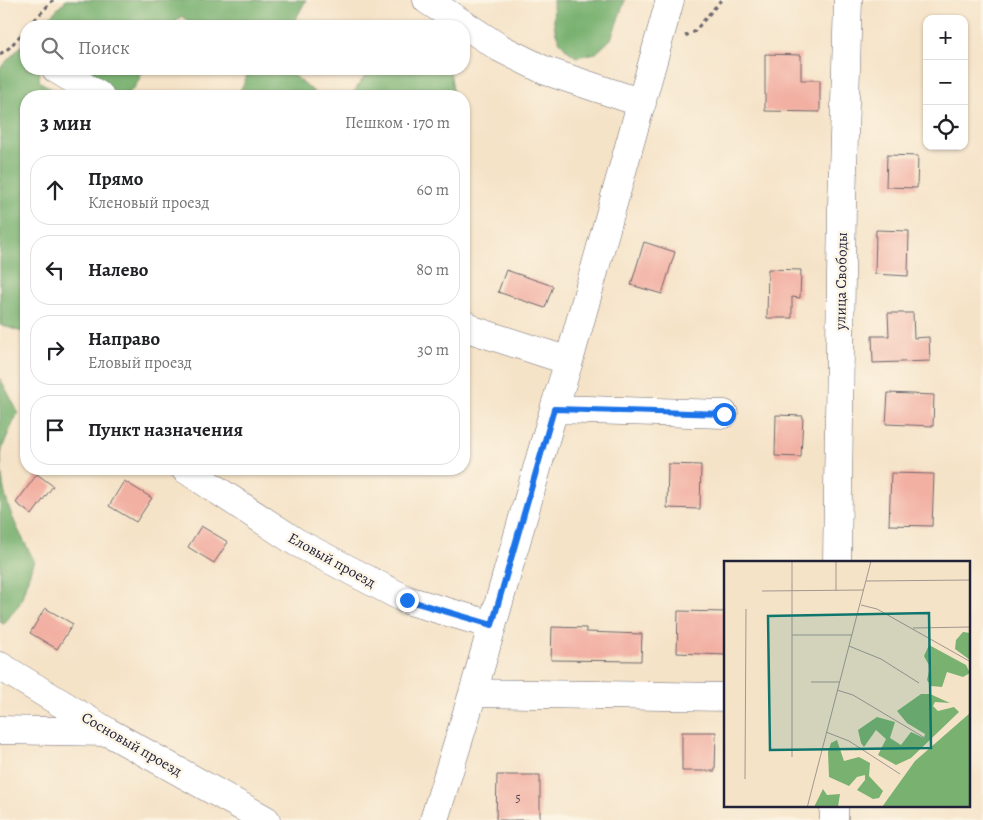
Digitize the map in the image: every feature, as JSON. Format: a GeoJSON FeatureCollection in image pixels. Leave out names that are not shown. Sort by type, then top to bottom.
{"type":"FeatureCollection","features":[{"type":"Feature","properties":{"kind":"street"},"geometry":{"type":"LineString","coordinates":[[427,0],[457,20]]}},
{"type":"Feature","properties":{"kind":"street"},"geometry":{"type":"LineString","coordinates":[[434,820],[473,693],[554,409],[570,361],[670,0]]}},
{"type":"Feature","properties":{"kind":"street","name":"улица Свободы"},"geometry":{"type":"LineString","coordinates":[[837,561],[842,205],[848,0]]}},
{"type":"Feature","properties":{"kind":"street"},"geometry":{"type":"LineString","coordinates":[[470,28],[500,48],[546,71],[642,103]]}},
{"type":"Feature","properties":{"kind":"street"},"geometry":{"type":"LineString","coordinates":[[66,75],[90,90]]}},
{"type":"Feature","properties":{"kind":"street"},"geometry":{"type":"LineString","coordinates":[[470,328],[570,361]]}},
{"type":"Feature","properties":{"kind":"street"},"geometry":{"type":"LineString","coordinates":[[554,409],[724,414]]}},
{"type":"Feature","properties":{"kind":"street","name":"Еловый проезд"},"geometry":{"type":"LineString","coordinates":[[194,475],[296,542],[407,600],[492,625]]}},
{"type":"Feature","properties":{"kind":"street","name":"Сосновый проезд"},"geometry":{"type":"LineString","coordinates":[[0,666],[108,732],[266,820]]}},
{"type":"Feature","properties":{"kind":"street"},"geometry":{"type":"LineString","coordinates":[[473,693],[724,698]]}},
{"type":"Feature","properties":{"kind":"street"},"geometry":{"type":"LineString","coordinates":[[0,730],[108,732]]}},
{"type":"Feature","properties":{"kind":"path"},"geometry":{"type":"LineString","coordinates":[[35,20],[53,0]]}},
{"type":"Feature","properties":{"kind":"path"},"geometry":{"type":"LineString","coordinates":[[655,52],[694,32],[722,0]]}},
{"type":"Feature","properties":{"kind":"path"},"geometry":{"type":"LineString","coordinates":[[0,54],[9,48],[20,36]]}},
{"type":"Feature","properties":{"kind":"green space"},"geometry":{"type":"Polygon","coordinates":[[[66,0],[306,0],[295,20],[187,20],[181,16],[178,20],[47,20],[66,0]]]}},
{"type":"Feature","properties":{"kind":"green space"},"geometry":{"type":"Polygon","coordinates":[[[553,0],[625,0],[611,39],[596,53],[576,57],[558,39],[554,25],[553,0]]]}},
{"type":"Feature","properties":{"kind":"green space"},"geometry":{"type":"Polygon","coordinates":[[[20,47],[20,75],[40,75],[39,81],[53,90],[20,90],[20,331],[0,325],[0,68],[20,47]]]}},
{"type":"Feature","properties":{"kind":"green space"},"geometry":{"type":"Polygon","coordinates":[[[89,75],[141,75],[132,90],[110,90],[89,75]]]}},
{"type":"Feature","properties":{"kind":"green space"},"geometry":{"type":"Polygon","coordinates":[[[246,75],[293,75],[312,90],[240,90],[246,75]]]}},
{"type":"Feature","properties":{"kind":"green space"},"geometry":{"type":"Polygon","coordinates":[[[366,75],[451,75],[453,90],[355,90],[366,75]]]}},
{"type":"Feature","properties":{"kind":"green space"},"geometry":{"type":"Polygon","coordinates":[[[0,378],[18,412],[2,450],[1,470],[3,485],[15,523],[34,560],[20,603],[4,624],[0,622],[0,378]]]}},
{"type":"Feature","properties":{"kind":"building"},"geometry":{"type":"Polygon","coordinates":[[[765,54],[801,55],[801,80],[820,80],[820,112],[765,111],[765,54]]]}},
{"type":"Feature","properties":{"kind":"building"},"geometry":{"type":"Polygon","coordinates":[[[887,155],[918,156],[917,188],[886,187],[887,155]]]}},
{"type":"Feature","properties":{"kind":"building"},"geometry":{"type":"Polygon","coordinates":[[[876,230],[909,231],[908,276],[875,274],[876,230]]]}},
{"type":"Feature","properties":{"kind":"building"},"geometry":{"type":"Polygon","coordinates":[[[644,242],[675,252],[662,294],[631,285],[644,242]]]}},
{"type":"Feature","properties":{"kind":"building"},"geometry":{"type":"Polygon","coordinates":[[[768,269],[801,270],[800,298],[792,297],[792,318],[767,318],[768,269]]]}},
{"type":"Feature","properties":{"kind":"building"},"geometry":{"type":"Polygon","coordinates":[[[506,270],[553,286],[545,308],[498,292],[506,270]]]}},
{"type":"Feature","properties":{"kind":"building"},"geometry":{"type":"Polygon","coordinates":[[[888,313],[913,313],[914,338],[929,337],[930,361],[873,363],[872,336],[889,336],[888,313]]]}},
{"type":"Feature","properties":{"kind":"building"},"geometry":{"type":"Polygon","coordinates":[[[888,393],[934,395],[933,426],[886,424],[888,393]]]}},
{"type":"Feature","properties":{"kind":"building"},"geometry":{"type":"Polygon","coordinates":[[[776,415],[803,416],[801,457],[775,456],[776,415]]]}},
{"type":"Feature","properties":{"kind":"building"},"geometry":{"type":"Polygon","coordinates":[[[668,464],[701,465],[700,509],[667,508],[668,464]]]}},
{"type":"Feature","properties":{"kind":"building"},"geometry":{"type":"Polygon","coordinates":[[[891,473],[934,474],[932,526],[889,525],[891,473]]]}},
{"type":"Feature","properties":{"kind":"building"},"geometry":{"type":"Polygon","coordinates":[[[36,475],[53,486],[32,515],[16,503],[36,475]]]}},
{"type":"Feature","properties":{"kind":"building"},"geometry":{"type":"Polygon","coordinates":[[[124,481],[152,498],[136,522],[109,506],[124,481]]]}},
{"type":"Feature","properties":{"kind":"building"},"geometry":{"type":"Polygon","coordinates":[[[201,526],[228,542],[214,563],[188,547],[201,526]]]}},
{"type":"Feature","properties":{"kind":"building"},"geometry":{"type":"Polygon","coordinates":[[[45,608],[73,624],[57,649],[30,633],[45,608]]]}},
{"type":"Feature","properties":{"kind":"building"},"geometry":{"type":"Polygon","coordinates":[[[678,611],[724,612],[724,655],[677,653],[678,611]]]}},
{"type":"Feature","properties":{"kind":"building"},"geometry":{"type":"Polygon","coordinates":[[[552,627],[586,628],[586,632],[642,634],[641,661],[551,660],[552,627]]]}},
{"type":"Feature","properties":{"kind":"building"},"geometry":{"type":"Polygon","coordinates":[[[682,732],[716,732],[715,771],[682,771],[682,732]]]}},
{"type":"Feature","properties":{"kind":"building"},"geometry":{"type":"Polygon","coordinates":[[[497,775],[540,775],[540,820],[496,820],[497,775]]]}},
{"type":"Feature","properties":{"kind":"route"},"geometry":{"type":"LineString","coordinates":[[407,600],[492,625],[554,409],[724,414]]}}]}
